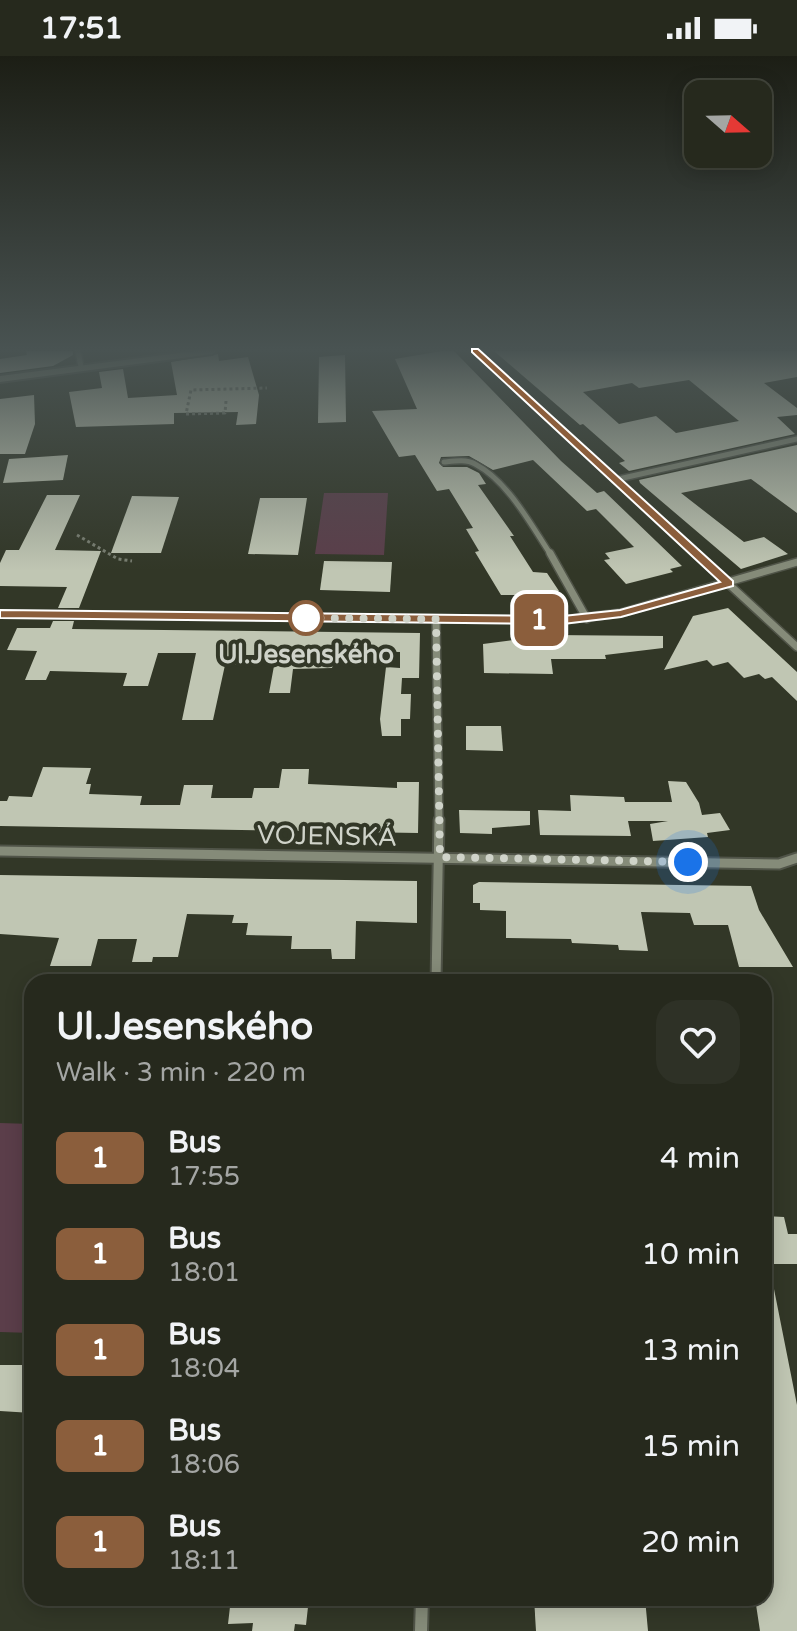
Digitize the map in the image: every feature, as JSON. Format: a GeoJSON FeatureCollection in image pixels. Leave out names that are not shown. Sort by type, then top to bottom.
{"type":"FeatureCollection","features":[{"type":"Feature","properties":{"kind":"street"},"geometry":{"type":"LineString","coordinates":[[554,424],[797,647]]}},
{"type":"Feature","properties":{"kind":"street"},"geometry":{"type":"LineString","coordinates":[[614,480],[797,439]]}},
{"type":"Feature","properties":{"kind":"street"},"geometry":{"type":"LineString","coordinates":[[444,462],[461,460],[474,464],[498,481],[572,590],[587,619]]}},
{"type":"Feature","properties":{"kind":"street"},"geometry":{"type":"LineString","coordinates":[[0,614],[587,619],[621,613],[797,562]]}},
{"type":"Feature","properties":{"kind":"street"},"geometry":{"type":"LineString","coordinates":[[436,619],[440,857],[436,974]]}},
{"type":"Feature","properties":{"kind":"street","name":"VOJENSKÁ"},"geometry":{"type":"LineString","coordinates":[[0,851],[779,864],[797,858]]}},
{"type":"Feature","properties":{"kind":"street"},"geometry":{"type":"LineString","coordinates":[[421,1631],[422,1606]]}},
{"type":"Feature","properties":{"kind":"path"},"geometry":{"type":"LineString","coordinates":[[77,535],[118,559],[132,561]]}},
{"type":"Feature","properties":{"kind":"shaded area"},"geometry":{"type":"Polygon","coordinates":[[[324,493],[388,493],[384,555],[315,554],[324,493]]]}},
{"type":"Feature","properties":{"kind":"shaded area"},"geometry":{"type":"Polygon","coordinates":[[[0,1123],[24,1124],[24,1333],[0,1332],[0,1123]]]}},
{"type":"Feature","properties":{"kind":"building"},"geometry":{"type":"Polygon","coordinates":[[[0,424],[35,424],[25,454],[0,454],[0,424]]]}},
{"type":"Feature","properties":{"kind":"building"},"geometry":{"type":"Polygon","coordinates":[[[76,424],[158,424],[76,427],[76,424]]]}},
{"type":"Feature","properties":{"kind":"building"},"geometry":{"type":"Polygon","coordinates":[[[380,424],[525,424],[597,493],[604,491],[682,566],[670,569],[673,572],[626,584],[604,560],[610,559],[605,553],[634,547],[596,509],[587,511],[533,460],[493,470],[469,456],[441,457],[439,463],[443,467],[467,467],[479,473],[486,484],[478,485],[514,536],[510,536],[533,572],[547,573],[559,591],[549,592],[554,599],[520,604],[515,595],[501,595],[475,552],[479,551],[466,529],[473,528],[449,489],[437,491],[415,455],[399,457],[380,424]]]}},
{"type":"Feature","properties":{"kind":"building"},"geometry":{"type":"Polygon","coordinates":[[[584,424],[666,424],[676,433],[721,424],[785,424],[795,434],[629,471],[619,463],[625,461],[584,424]]]}},
{"type":"Feature","properties":{"kind":"building"},"geometry":{"type":"Polygon","coordinates":[[[797,445],[797,513],[751,479],[681,493],[744,542],[764,537],[788,554],[741,569],[639,480],[797,445]]]}},
{"type":"Feature","properties":{"kind":"building"},"geometry":{"type":"Polygon","coordinates":[[[68,455],[63,480],[3,483],[9,459],[68,455]]]}},
{"type":"Feature","properties":{"kind":"building"},"geometry":{"type":"Polygon","coordinates":[[[47,495],[80,495],[55,550],[101,551],[79,608],[58,608],[67,587],[0,586],[0,563],[6,550],[19,550],[47,495]]]}},
{"type":"Feature","properties":{"kind":"building"},"geometry":{"type":"Polygon","coordinates":[[[132,496],[179,497],[161,553],[111,553],[132,496]]]}},
{"type":"Feature","properties":{"kind":"building"},"geometry":{"type":"Polygon","coordinates":[[[260,498],[307,498],[298,555],[248,554],[260,498]]]}},
{"type":"Feature","properties":{"kind":"building"},"geometry":{"type":"Polygon","coordinates":[[[324,561],[392,562],[390,592],[320,590],[324,561]]]}},
{"type":"Feature","properties":{"kind":"building"},"geometry":{"type":"Polygon","coordinates":[[[728,608],[797,672],[797,701],[772,677],[765,679],[759,674],[744,678],[728,662],[713,666],[707,660],[664,670],[693,616],[728,608]]]}},
{"type":"Feature","properties":{"kind":"building"},"geometry":{"type":"Polygon","coordinates":[[[53,621],[74,621],[72,629],[420,633],[419,678],[402,678],[401,694],[411,694],[410,719],[401,719],[401,736],[382,736],[380,719],[386,667],[400,668],[400,652],[337,651],[332,668],[293,669],[290,693],[269,693],[276,655],[240,655],[238,665],[225,665],[213,720],[182,720],[196,653],[158,653],[148,686],[123,686],[127,673],[50,671],[46,680],[25,680],[37,651],[7,650],[17,628],[50,628],[53,621]]]}},
{"type":"Feature","properties":{"kind":"building"},"geometry":{"type":"Polygon","coordinates":[[[552,635],[663,636],[663,648],[605,655],[606,659],[551,659],[553,674],[484,673],[483,644],[552,635]]]}},
{"type":"Feature","properties":{"kind":"building"},"geometry":{"type":"Polygon","coordinates":[[[466,726],[501,726],[503,751],[466,750],[466,726]]]}},
{"type":"Feature","properties":{"kind":"building"},"geometry":{"type":"Polygon","coordinates":[[[43,767],[91,768],[86,784],[91,784],[89,794],[142,796],[140,805],[180,805],[184,785],[213,785],[211,798],[252,798],[254,788],[279,788],[282,769],[309,769],[308,784],[397,788],[397,782],[419,782],[418,833],[0,826],[0,801],[7,801],[9,796],[32,797],[43,767]]]}},
{"type":"Feature","properties":{"kind":"building"},"geometry":{"type":"Polygon","coordinates":[[[668,781],[686,782],[699,803],[702,815],[720,813],[730,830],[707,833],[708,837],[653,841],[650,824],[668,821],[628,821],[631,836],[540,835],[538,810],[571,811],[570,795],[624,797],[625,802],[672,802],[668,781]]]}},
{"type":"Feature","properties":{"kind":"building"},"geometry":{"type":"Polygon","coordinates":[[[459,810],[530,811],[530,825],[492,828],[492,834],[460,833],[459,810]]]}},
{"type":"Feature","properties":{"kind":"building"},"geometry":{"type":"Polygon","coordinates":[[[0,875],[417,881],[417,923],[356,921],[355,959],[332,959],[331,949],[291,949],[292,936],[246,935],[248,923],[232,923],[234,915],[187,914],[178,957],[153,957],[152,962],[132,962],[137,939],[98,939],[91,966],[50,966],[59,938],[0,934],[0,875]]]}},
{"type":"Feature","properties":{"kind":"building"},"geometry":{"type":"Polygon","coordinates":[[[479,882],[751,886],[759,910],[793,967],[739,967],[728,925],[694,925],[690,913],[641,912],[648,951],[619,950],[618,945],[572,943],[571,939],[506,938],[506,911],[480,910],[480,903],[473,903],[473,885],[479,882]]]}},
{"type":"Feature","properties":{"kind":"building"},"geometry":{"type":"Polygon","coordinates":[[[772,1216],[784,1217],[788,1234],[797,1234],[797,1264],[772,1264],[772,1216]]]}},
{"type":"Feature","properties":{"kind":"building"},"geometry":{"type":"Polygon","coordinates":[[[772,1284],[797,1405],[797,1631],[760,1631],[756,1606],[772,1606],[772,1284]]]}},
{"type":"Feature","properties":{"kind":"building"},"geometry":{"type":"Polygon","coordinates":[[[0,1365],[24,1365],[24,1412],[0,1411],[0,1365]]]}},
{"type":"Feature","properties":{"kind":"building"},"geometry":{"type":"Polygon","coordinates":[[[230,1606],[308,1606],[306,1625],[295,1624],[294,1631],[252,1631],[253,1623],[228,1624],[230,1606]]]}},
{"type":"Feature","properties":{"kind":"building"},"geometry":{"type":"Polygon","coordinates":[[[534,1606],[646,1606],[648,1631],[536,1631],[534,1606]]]}},
{"type":"Feature","properties":{"kind":"bus line","name":"1"},"geometry":{"type":"LineString","coordinates":[[0,614],[587,619],[621,613],[729,583],[554,424]]}},
{"type":"Feature","properties":{"kind":"place","name":"Ul.Jesenského"},"geometry":{"type":"Point","coordinates":[306,618]}},
{"type":"Feature","properties":{"kind":"route"},"geometry":{"type":"LineString","coordinates":[[306,618],[436,619],[440,857],[688,862]]}}]}
